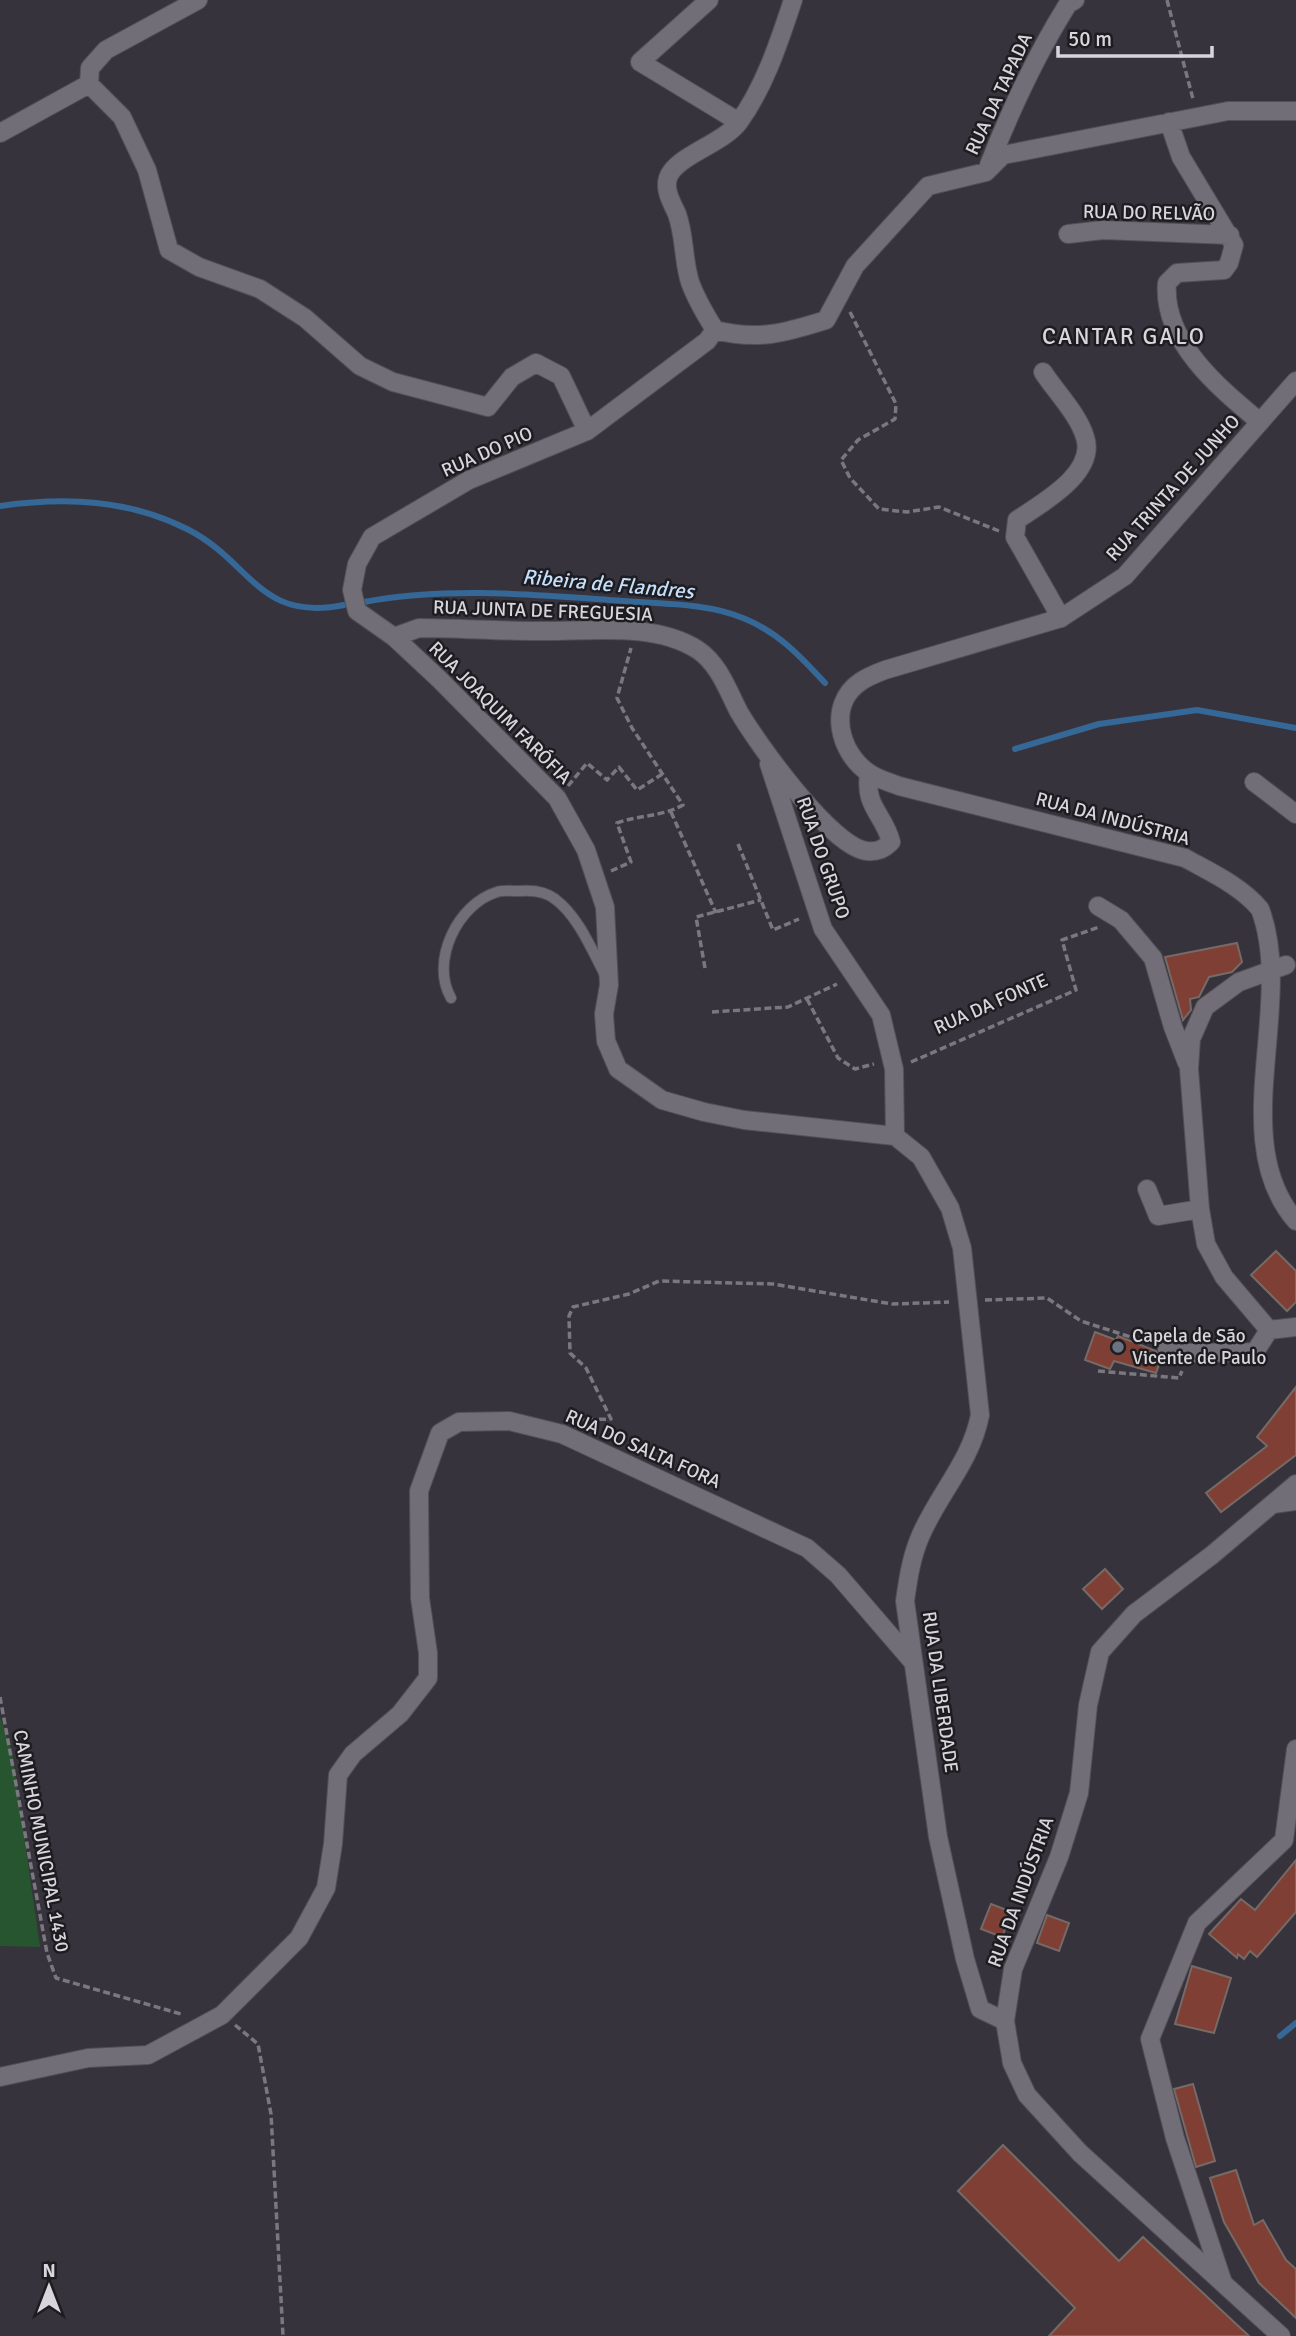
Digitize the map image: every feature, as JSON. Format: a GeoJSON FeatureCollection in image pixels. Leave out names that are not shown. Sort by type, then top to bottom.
{"type":"FeatureCollection","features":[{"type":"Feature","properties":{"kind":"street"},"geometry":{"type":"LineString","coordinates":[[198,0],[106,50],[90,68],[89,84],[122,117],[142,160],[169,250],[199,267],[260,289],[305,318],[360,366],[393,382],[488,407],[512,377],[536,363],[561,376],[587,431]]}},
{"type":"Feature","properties":{"kind":"street"},"geometry":{"type":"LineString","coordinates":[[709,0],[640,62],[739,122]]}},
{"type":"Feature","properties":{"kind":"street"},"geometry":{"type":"LineString","coordinates":[[793,0],[774,59],[739,122],[725,137],[677,165],[668,178],[667,193],[678,216],[689,279],[715,330],[741,337],[784,334],[827,320],[855,265],[928,186],[986,172],[1003,155],[1108,137],[1228,111],[1296,111]]}},
{"type":"Feature","properties":{"kind":"street","name":"RUA DA TAPADA"},"geometry":{"type":"LineString","coordinates":[[986,172],[1019,93],[1056,23],[1068,4],[1075,0]]}},
{"type":"Feature","properties":{"kind":"street"},"geometry":{"type":"LineString","coordinates":[[0,133],[89,84]]}},
{"type":"Feature","properties":{"kind":"street","name":"RUA DO RELVÃO"},"geometry":{"type":"LineString","coordinates":[[1169,122],[1181,157],[1234,245],[1229,263],[1223,270],[1177,273],[1167,283],[1165,302],[1172,322],[1188,349],[1233,400],[1260,422]]}},
{"type":"Feature","properties":{"kind":"street","name":"RUA DO RELVÃO"},"geometry":{"type":"LineString","coordinates":[[1068,234],[1103,230],[1230,235]]}},
{"type":"Feature","properties":{"kind":"street","name":"RUA DO PIO"},"geometry":{"type":"LineString","coordinates":[[394,637],[357,611],[352,590],[357,564],[372,537],[469,480],[587,431],[707,341],[715,330]]}},
{"type":"Feature","properties":{"kind":"street"},"geometry":{"type":"LineString","coordinates":[[1043,372],[1085,435],[1088,451],[1080,469],[1053,494],[1017,520],[1015,537],[1061,618]]}},
{"type":"Feature","properties":{"kind":"street","name":"RUA TRINTA DE JUNHO"},"geometry":{"type":"LineString","coordinates":[[842,703],[859,682],[885,670],[1061,618],[1125,576],[1296,382]]}},
{"type":"Feature","properties":{"kind":"street","name":"RUA JUNTA DE FREGUESIA"},"geometry":{"type":"LineString","coordinates":[[394,637],[419,628],[635,632],[666,637],[699,651],[722,678],[764,750],[796,792],[846,842],[865,851],[882,850],[891,842],[888,830],[866,794],[869,774]]}},
{"type":"Feature","properties":{"kind":"street","name":"RUA JOAQUIM FARÓFIA"},"geometry":{"type":"LineString","coordinates":[[394,637],[557,798],[586,850],[605,907],[609,985],[604,1014],[605,1028],[618,1069],[662,1100],[744,1120],[895,1136]]}},
{"type":"Feature","properties":{"kind":"street","name":"RUA DA INDÚSTRIA"},"geometry":{"type":"LineString","coordinates":[[842,703],[840,733],[852,757],[869,774],[899,786],[1185,858],[1224,879],[1260,909],[1281,946],[1290,985]]}},
{"type":"Feature","properties":{"kind":"street","name":"RUA DO GRUPO"},"geometry":{"type":"LineString","coordinates":[[764,750],[823,929],[881,1015],[892,1062],[895,1136]]}},
{"type":"Feature","properties":{"kind":"street"},"geometry":{"type":"LineString","coordinates":[[1254,782],[1296,814]]}},
{"type":"Feature","properties":{"kind":"street"},"geometry":{"type":"LineString","coordinates":[[1098,906],[1121,920],[1153,958],[1173,1027],[1189,1069]]}},
{"type":"Feature","properties":{"kind":"street"},"geometry":{"type":"LineString","coordinates":[[1269,1330],[1224,1277],[1206,1244],[1200,1209],[1189,1069],[1191,1039],[1205,1007],[1239,982],[1286,965]]}},
{"type":"Feature","properties":{"kind":"street"},"geometry":{"type":"LineString","coordinates":[[1282,1077],[1270,1143],[1274,1184],[1296,1221]]}},
{"type":"Feature","properties":{"kind":"street","name":"RUA DA LIBERDADE"},"geometry":{"type":"LineString","coordinates":[[895,1136],[921,1157],[950,1208],[962,1248],[965,1301],[977,1371],[980,1415],[976,1439],[920,1536],[910,1568],[905,1601],[938,1837],[965,1959],[980,2009],[1005,2021]]}},
{"type":"Feature","properties":{"kind":"street"},"geometry":{"type":"LineString","coordinates":[[1147,1189],[1158,1216],[1200,1209]]}},
{"type":"Feature","properties":{"kind":"street"},"geometry":{"type":"LineString","coordinates":[[1269,1330],[1296,1327]]}},
{"type":"Feature","properties":{"kind":"street"},"geometry":{"type":"LineString","coordinates":[[1167,1349],[1190,1353],[1255,1352],[1269,1330]]}},
{"type":"Feature","properties":{"kind":"street","name":"RUA DO SALTA FORA"},"geometry":{"type":"LineString","coordinates":[[0,2077],[88,2058],[148,2054],[222,2015],[299,1938],[326,1888],[333,1844],[338,1775],[353,1754],[400,1714],[428,1678],[428,1654],[420,1598],[419,1492],[440,1433],[459,1422],[509,1421],[573,1439],[807,1548],[838,1575],[912,1662]]}},
{"type":"Feature","properties":{"kind":"street","name":"RUA DA INDÚSTRIA"},"geometry":{"type":"LineString","coordinates":[[1281,2336],[1223,2280],[1080,2153],[1027,2095],[1012,2063],[1005,2021],[1013,1969],[1059,1857],[1079,1793],[1088,1705],[1100,1653],[1134,1614],[1296,1484]]}},
{"type":"Feature","properties":{"kind":"street"},"geometry":{"type":"LineString","coordinates":[[1273,1504],[1296,1501]]}},
{"type":"Feature","properties":{"kind":"street"},"geometry":{"type":"LineString","coordinates":[[1223,2280],[1174,2138],[1150,2039],[1197,1923],[1284,1840],[1296,1749]]}},
{"type":"Feature","properties":{"kind":"lane"},"geometry":{"type":"LineString","coordinates":[[451,998],[444,974],[450,938],[458,922],[480,901],[498,891],[533,890],[554,898],[575,921],[609,985]]}},
{"type":"Feature","properties":{"kind":"path"},"geometry":{"type":"LineString","coordinates":[[1167,0],[1198,117]]}},
{"type":"Feature","properties":{"kind":"path"},"geometry":{"type":"LineString","coordinates":[[842,295],[896,404],[895,419],[858,440],[841,460],[850,478],[879,509],[907,512],[939,507],[1015,537]]}},
{"type":"Feature","properties":{"kind":"path"},"geometry":{"type":"LineString","coordinates":[[597,877],[631,862],[617,823],[633,817],[659,816],[683,805],[632,728],[617,698],[635,632]]}},
{"type":"Feature","properties":{"kind":"path"},"geometry":{"type":"LineString","coordinates":[[557,798],[587,763],[607,780],[619,767],[637,790],[664,774]]}},
{"type":"Feature","properties":{"kind":"path"},"geometry":{"type":"LineString","coordinates":[[671,812],[716,913]]}},
{"type":"Feature","properties":{"kind":"path"},"geometry":{"type":"LineString","coordinates":[[738,844],[773,930],[818,912]]}},
{"type":"Feature","properties":{"kind":"path"},"geometry":{"type":"LineString","coordinates":[[705,968],[696,918],[761,900]]}},
{"type":"Feature","properties":{"kind":"path","name":"RUA DA FONTE"},"geometry":{"type":"LineString","coordinates":[[892,1062],[1076,990],[1062,940],[1121,920]]}},
{"type":"Feature","properties":{"kind":"path"},"geometry":{"type":"LineString","coordinates":[[712,1012],[788,1007],[854,975]]}},
{"type":"Feature","properties":{"kind":"path"},"geometry":{"type":"LineString","coordinates":[[807,999],[838,1058],[855,1069],[892,1062]]}},
{"type":"Feature","properties":{"kind":"path"},"geometry":{"type":"LineString","coordinates":[[548,1430],[557,1419],[607,1422],[611,1419],[586,1368],[570,1353],[569,1317],[573,1307],[629,1294],[659,1281],[772,1284],[892,1304],[1046,1298],[1081,1321],[1167,1349]]}},
{"type":"Feature","properties":{"kind":"path"},"geometry":{"type":"LineString","coordinates":[[1098,1371],[1180,1378],[1190,1353]]}},
{"type":"Feature","properties":{"kind":"path","name":"CAMINHO MUNICIPAL 1430"},"geometry":{"type":"LineString","coordinates":[[0,1697],[47,1953],[56,1978],[188,2016]]}},
{"type":"Feature","properties":{"kind":"path"},"geometry":{"type":"LineString","coordinates":[[222,2015],[258,2044],[271,2114],[284,2336]]}},
{"type":"Feature","properties":{"kind":"green space"},"geometry":{"type":"Polygon","coordinates":[[[0,1717],[12,1752],[40,1947],[0,1946],[0,1717]]]}},
{"type":"Feature","properties":{"kind":"building"},"geometry":{"type":"Polygon","coordinates":[[[1237,943],[1242,962],[1232,972],[1209,977],[1199,997],[1190,999],[1191,1010],[1183,1020],[1165,957],[1237,943]]]}},
{"type":"Feature","properties":{"kind":"building"},"geometry":{"type":"Polygon","coordinates":[[[1276,1251],[1296,1271],[1296,1302],[1287,1311],[1251,1275],[1276,1251]]]}},
{"type":"Feature","properties":{"kind":"building","name":"Capela de São Vicente de Paulo"},"geometry":{"type":"Polygon","coordinates":[[[1095,1332],[1116,1340],[1118,1336],[1156,1351],[1161,1359],[1156,1373],[1114,1361],[1110,1369],[1085,1360],[1095,1332]]]}},
{"type":"Feature","properties":{"kind":"building"},"geometry":{"type":"Polygon","coordinates":[[[1296,1387],[1296,1455],[1221,1512],[1206,1493],[1267,1446],[1257,1437],[1296,1387]]]}},
{"type":"Feature","properties":{"kind":"building"},"geometry":{"type":"Polygon","coordinates":[[[1105,1569],[1123,1589],[1102,1609],[1083,1589],[1105,1569]]]}},
{"type":"Feature","properties":{"kind":"building"},"geometry":{"type":"Polygon","coordinates":[[[1296,1860],[1296,1912],[1257,1957],[1250,1951],[1244,1959],[1238,1954],[1237,1958],[1209,1934],[1241,1899],[1255,1910],[1296,1860]]]}},
{"type":"Feature","properties":{"kind":"building"},"geometry":{"type":"Polygon","coordinates":[[[991,1904],[1012,1912],[1002,1937],[981,1929],[991,1904]]]}},
{"type":"Feature","properties":{"kind":"building"},"geometry":{"type":"Polygon","coordinates":[[[1047,1915],[1069,1923],[1059,1951],[1037,1943],[1047,1915]]]}},
{"type":"Feature","properties":{"kind":"building"},"geometry":{"type":"Polygon","coordinates":[[[1192,1966],[1231,1978],[1214,2033],[1175,2024],[1192,1966]]]}},
{"type":"Feature","properties":{"kind":"building"},"geometry":{"type":"Polygon","coordinates":[[[1193,2084],[1215,2161],[1196,2167],[1174,2089],[1193,2084]]]}},
{"type":"Feature","properties":{"kind":"building"},"geometry":{"type":"Polygon","coordinates":[[[1003,2145],[1119,2261],[1143,2237],[1249,2336],[1049,2336],[1075,2308],[958,2191],[1003,2145]]]}},
{"type":"Feature","properties":{"kind":"building"},"geometry":{"type":"Polygon","coordinates":[[[1236,2170],[1254,2225],[1263,2220],[1286,2260],[1296,2269],[1296,2318],[1259,2283],[1224,2222],[1210,2178],[1236,2170]]]}},
{"type":"Feature","properties":{"kind":"waterway","name":"Ribeira de Flandres"},"geometry":{"type":"LineString","coordinates":[[0,506],[73,501],[120,506],[143,512],[189,530],[210,543],[274,597],[293,605],[316,608],[344,605]]}},
{"type":"Feature","properties":{"kind":"waterway","name":"Ribeira de Flandres"},"geometry":{"type":"LineString","coordinates":[[364,602],[428,594],[493,593],[715,609],[743,618],[767,630],[797,654],[825,683]]}},
{"type":"Feature","properties":{"kind":"waterway"},"geometry":{"type":"LineString","coordinates":[[1015,749],[1099,724],[1197,710],[1296,728]]}},
{"type":"Feature","properties":{"kind":"waterway"},"geometry":{"type":"LineString","coordinates":[[1280,2036],[1296,2023]]}},
{"type":"Feature","properties":{"kind":"place","name":"Capela de São Vicente de Paulo"},"geometry":{"type":"Point","coordinates":[1118,1347]}},
{"type":"Feature","properties":{"kind":"district","name":"CANTAR GALO"},"geometry":{"type":"Point","coordinates":[1124,336]}}]}
